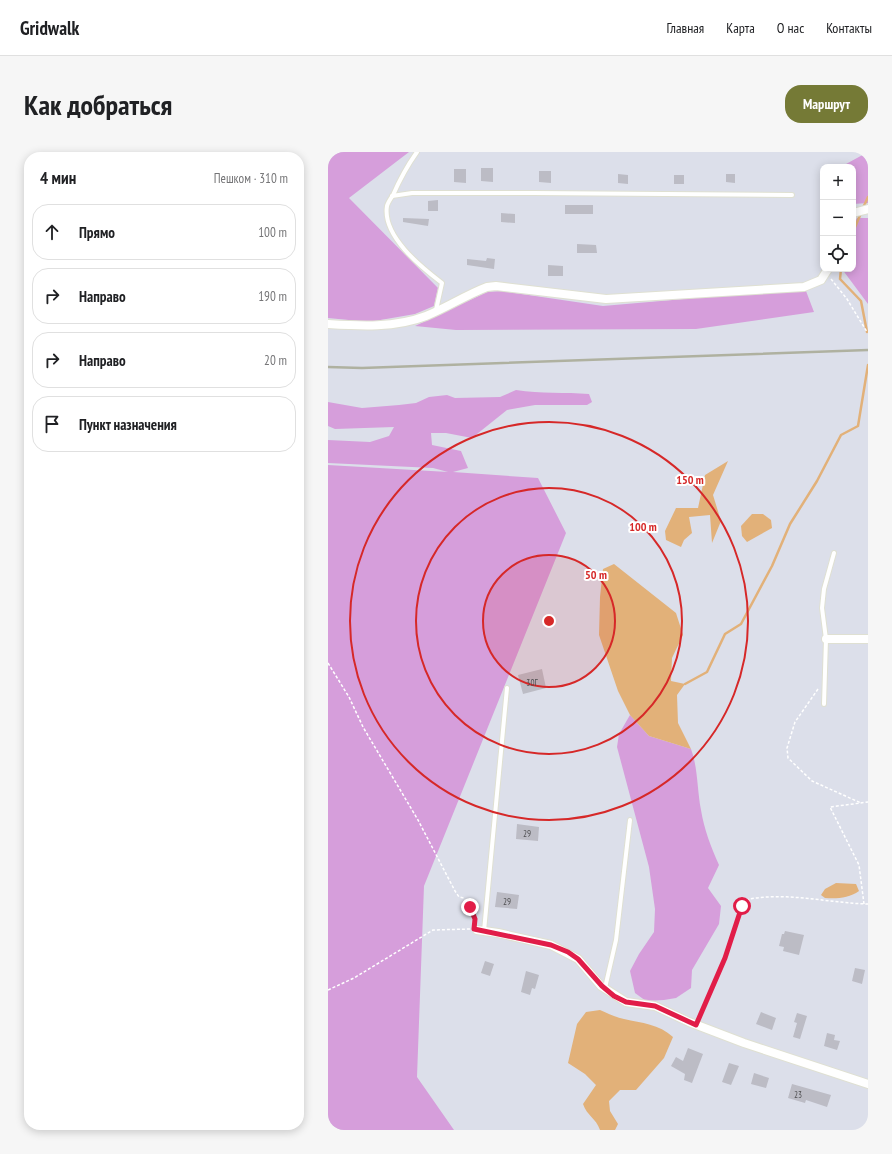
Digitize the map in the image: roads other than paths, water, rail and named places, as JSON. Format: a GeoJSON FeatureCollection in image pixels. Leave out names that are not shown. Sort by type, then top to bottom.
{"type":"FeatureCollection","features":[{"type":"Feature","properties":{"kind":"street"},"geometry":{"type":"LineString","coordinates":[[856,212],[868,209]]}},
{"type":"Feature","properties":{"kind":"street"},"geometry":{"type":"LineString","coordinates":[[328,324],[364,326],[406,322],[436,311],[487,287],[496,286],[606,299],[804,287],[813,284],[823,277],[826,272]]}},
{"type":"Feature","properties":{"kind":"street"},"geometry":{"type":"LineString","coordinates":[[826,639],[868,639]]}},
{"type":"Feature","properties":{"kind":"street"},"geometry":{"type":"LineString","coordinates":[[478,930],[551,945],[568,952],[578,959],[605,989],[626,1002],[655,1006],[696,1025],[744,1044],[868,1084]]}},
{"type":"Feature","properties":{"kind":"lane"},"geometry":{"type":"LineString","coordinates":[[417,152],[402,174],[387,206],[389,224],[397,239],[427,272],[442,283],[436,311]]}},
{"type":"Feature","properties":{"kind":"lane"},"geometry":{"type":"LineString","coordinates":[[392,196],[412,193],[792,195]]}},
{"type":"Feature","properties":{"kind":"lane"},"geometry":{"type":"LineString","coordinates":[[824,704],[826,639],[822,608],[824,589],[834,553]]}},
{"type":"Feature","properties":{"kind":"lane"},"geometry":{"type":"LineString","coordinates":[[478,930],[507,688]]}},
{"type":"Feature","properties":{"kind":"lane"},"geometry":{"type":"LineString","coordinates":[[605,989],[616,940],[630,820]]}},
{"type":"Feature","properties":{"kind":"waterway"},"geometry":{"type":"LineString","coordinates":[[863,208],[868,197]]}},
{"type":"Feature","properties":{"kind":"waterway"},"geometry":{"type":"LineString","coordinates":[[856,225],[861,213]]}},
{"type":"Feature","properties":{"kind":"waterway"},"geometry":{"type":"LineString","coordinates":[[841,272],[840,279],[861,301],[867,332]]}},
{"type":"Feature","properties":{"kind":"waterway"},"geometry":{"type":"LineString","coordinates":[[685,684],[707,672],[725,634],[741,624],[772,566],[790,524],[817,481],[841,435],[858,426],[868,365]]}},
{"type":"Feature","properties":{"kind":"railway"},"geometry":{"type":"LineString","coordinates":[[328,367],[362,368],[868,350]]}}]}
